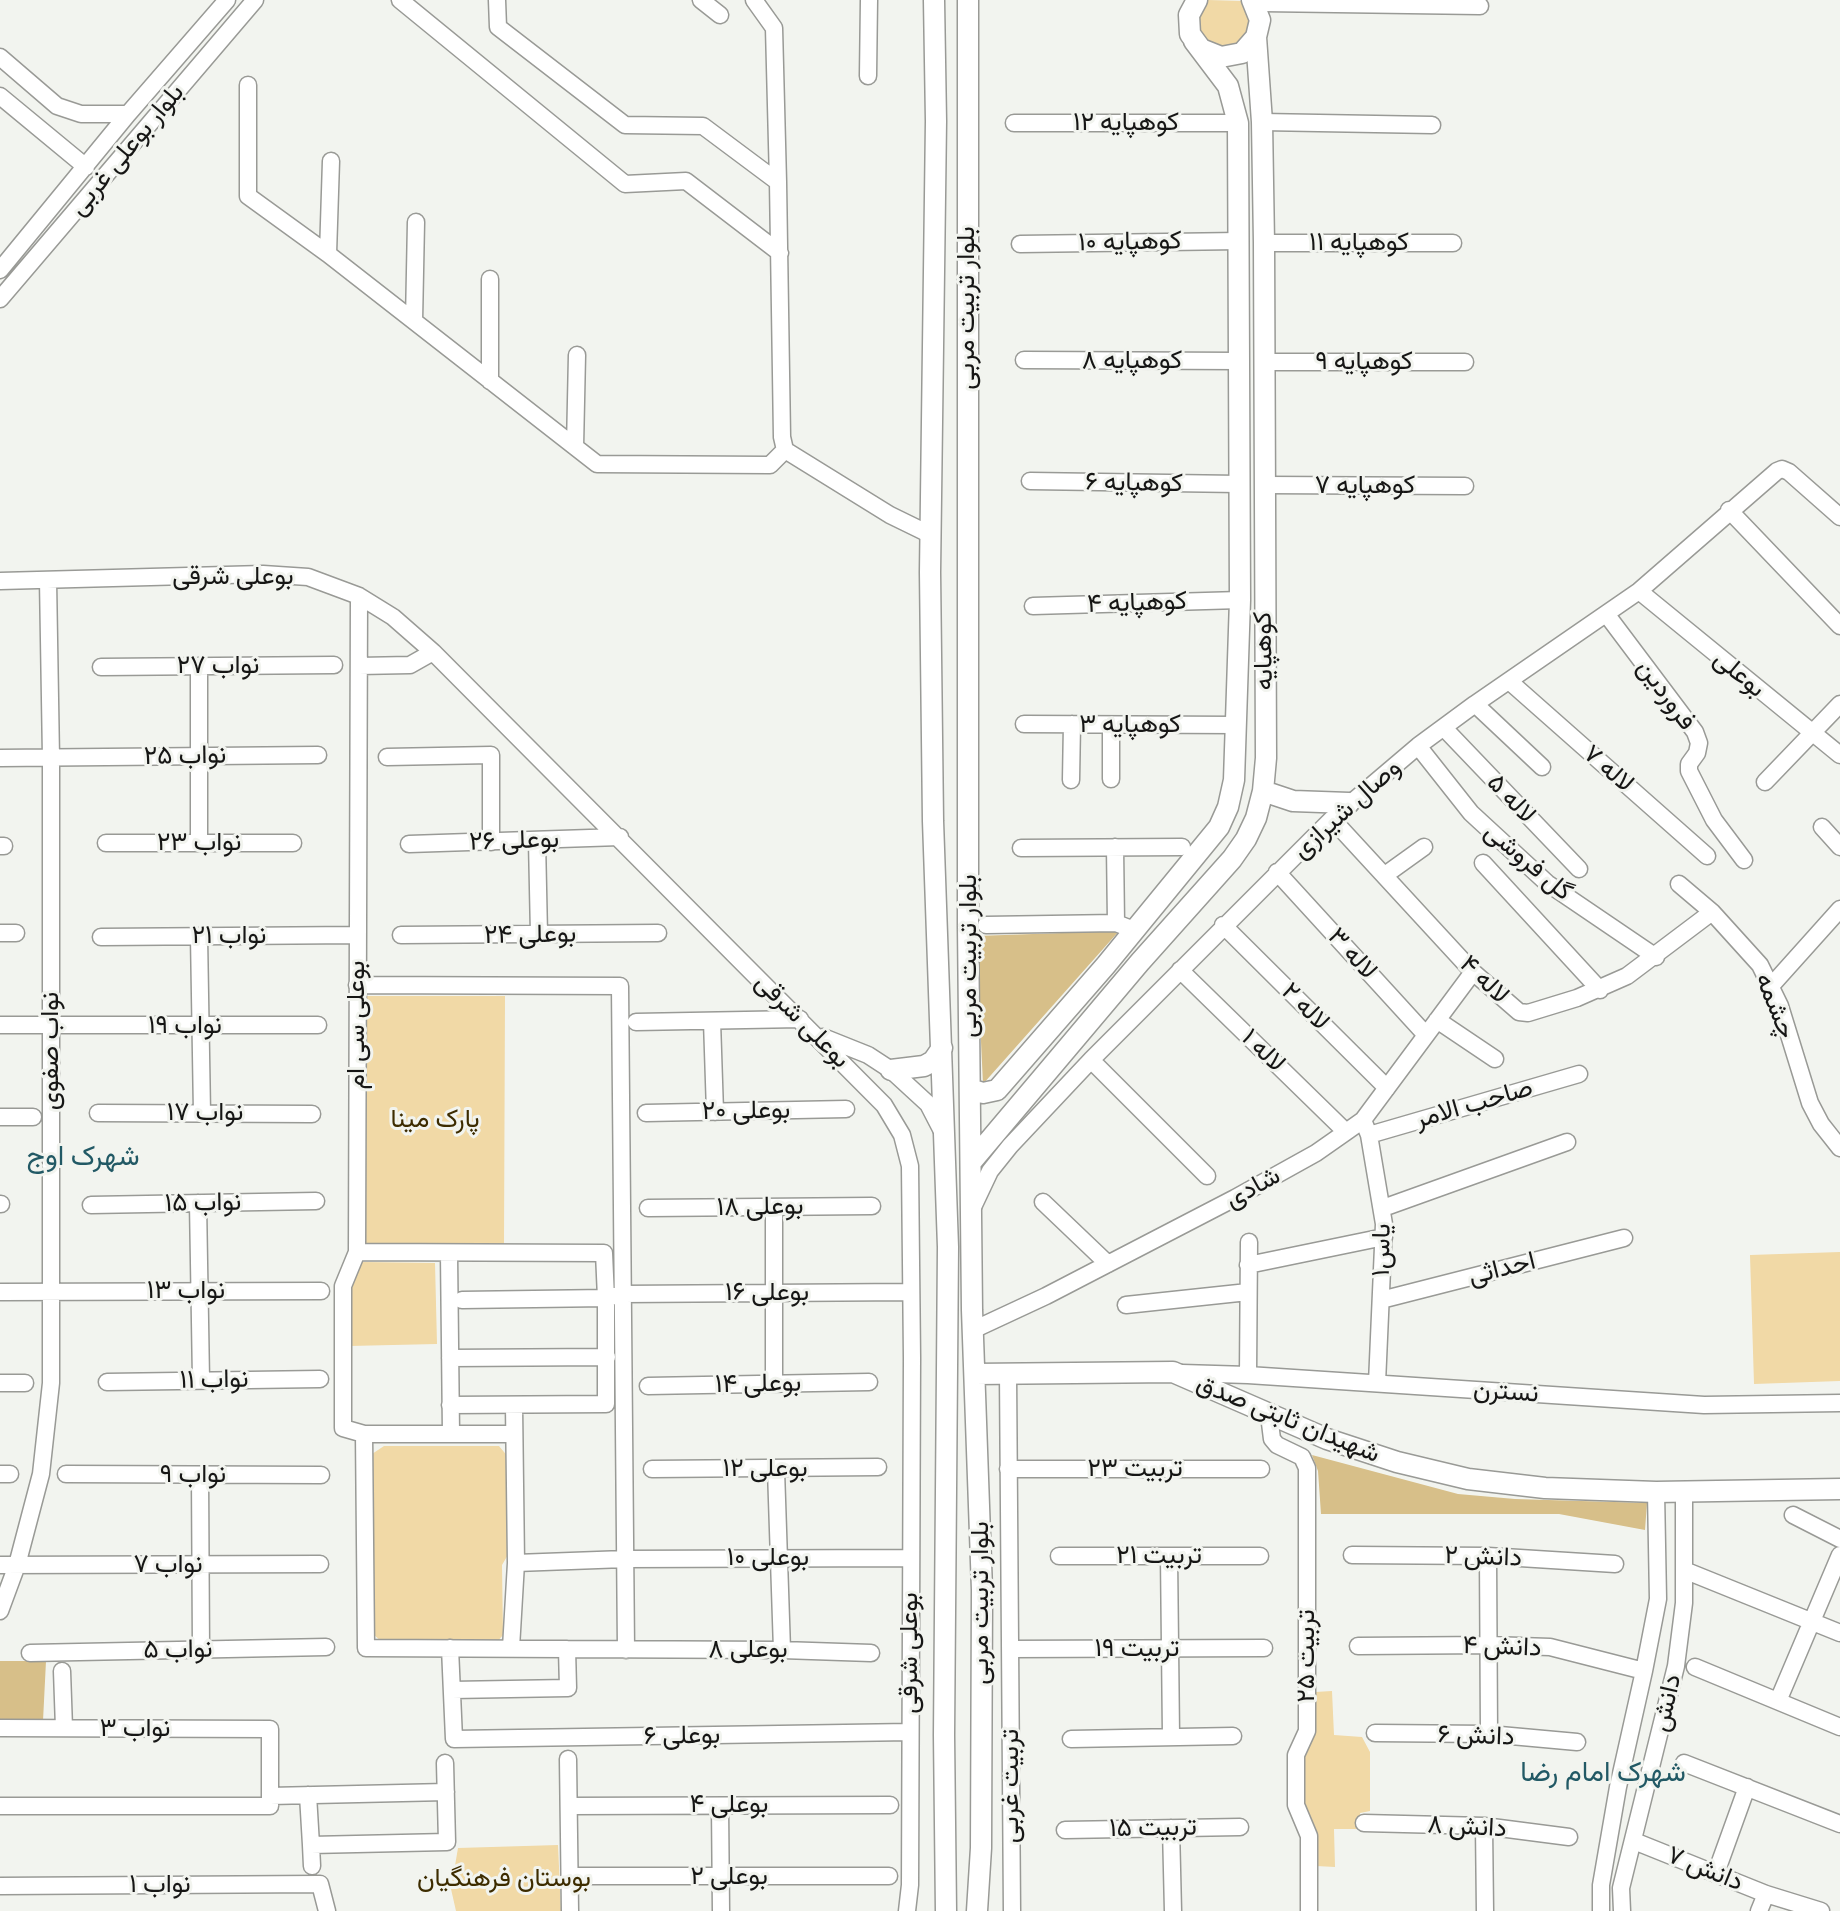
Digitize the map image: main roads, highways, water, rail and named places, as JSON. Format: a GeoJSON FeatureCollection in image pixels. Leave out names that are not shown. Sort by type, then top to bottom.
{"type":"FeatureCollection","features":[{"type":"Feature","properties":{"kind":"main road","name":"بلوار تربیت مربی"},"geometry":{"type":"LineString","coordinates":[[934,0],[936,121],[931,535],[933,821],[948,1247],[946,1911]]}},
{"type":"Feature","properties":{"kind":"main road","name":"بلوار تربیت مربی"},"geometry":{"type":"LineString","coordinates":[[968,0],[968,926],[973,1330],[982,1590],[981,1848],[977,1911]]}},
{"type":"Feature","properties":{"kind":"main road","name":"کوهپایه"},"geometry":{"type":"LineString","coordinates":[[1000,1127],[989,1129],[981,1125],[979,1107],[984,1098],[997,1090],[1112,957],[1125,927],[1219,827],[1228,807],[1234,780],[1240,600],[1238,123],[1228,86],[1191,33],[1173,0]]}},
{"type":"Feature","properties":{"kind":"main road"},"geometry":{"type":"LineString","coordinates":[[1197,0],[1189,15],[1191,33],[1210,55],[1232,57],[1242,53],[1259,12]]}},
{"type":"Feature","properties":{"kind":"main road","name":"کوهپایه"},"geometry":{"type":"LineString","coordinates":[[972,1161],[1246,839],[1256,818],[1263,791],[1266,758],[1264,243],[1259,12]]}},
{"type":"Feature","properties":{"kind":"main road"},"geometry":{"type":"LineString","coordinates":[[935,53],[942,67],[951,70],[961,67],[969,53]]}},
{"type":"Feature","properties":{"kind":"main road"},"geometry":{"type":"LineString","coordinates":[[936,121],[945,110],[953,108],[959,110],[968,124]]}},
{"type":"Feature","properties":{"kind":"main road"},"geometry":{"type":"LineString","coordinates":[[1239,484],[1265,485]]}},
{"type":"Feature","properties":{"kind":"main road"},"geometry":{"type":"LineString","coordinates":[[1263,791],[1293,801],[1349,803]]}},
{"type":"Feature","properties":{"kind":"main road"},"geometry":{"type":"LineString","coordinates":[[933,821],[940,811],[951,805],[970,817]]}},
{"type":"Feature","properties":{"kind":"main road"},"geometry":{"type":"LineString","coordinates":[[1112,957],[1140,962]]}},
{"type":"Feature","properties":{"kind":"main road"},"geometry":{"type":"LineString","coordinates":[[1112,957],[1124,982]]}},
{"type":"Feature","properties":{"kind":"main road"},"geometry":{"type":"LineString","coordinates":[[891,1070],[924,1066],[933,1061],[942,1048]]}},
{"type":"Feature","properties":{"kind":"main road"},"geometry":{"type":"LineString","coordinates":[[970,1089],[983,1093],[997,1090]]}},
{"type":"Feature","properties":{"kind":"main road","name":"شهیدان ثابتی صدق"},"geometry":{"type":"LineString","coordinates":[[975,1374],[1173,1372],[1327,1439],[1468,1479],[1545,1488],[1656,1492],[1840,1489]]}},
{"type":"Feature","properties":{"kind":"main road"},"geometry":{"type":"LineString","coordinates":[[945,1590],[951,1615],[963,1622],[975,1612],[982,1590]]}},
{"type":"Feature","properties":{"kind":"district","name":"شهرک اوج"},"geometry":{"type":"Point","coordinates":[83,1157]}},
{"type":"Feature","properties":{"kind":"district","name":"شهرک امام رضا"},"geometry":{"type":"Point","coordinates":[1603,1773]}},
{"type":"Feature","properties":{"kind":"park label","name":"پارک مینا"},"geometry":{"type":"Point","coordinates":[435,1120]}},
{"type":"Feature","properties":{"kind":"park label","name":"بوستان فرهنگیان"},"geometry":{"type":"Point","coordinates":[504,1879]}}]}
